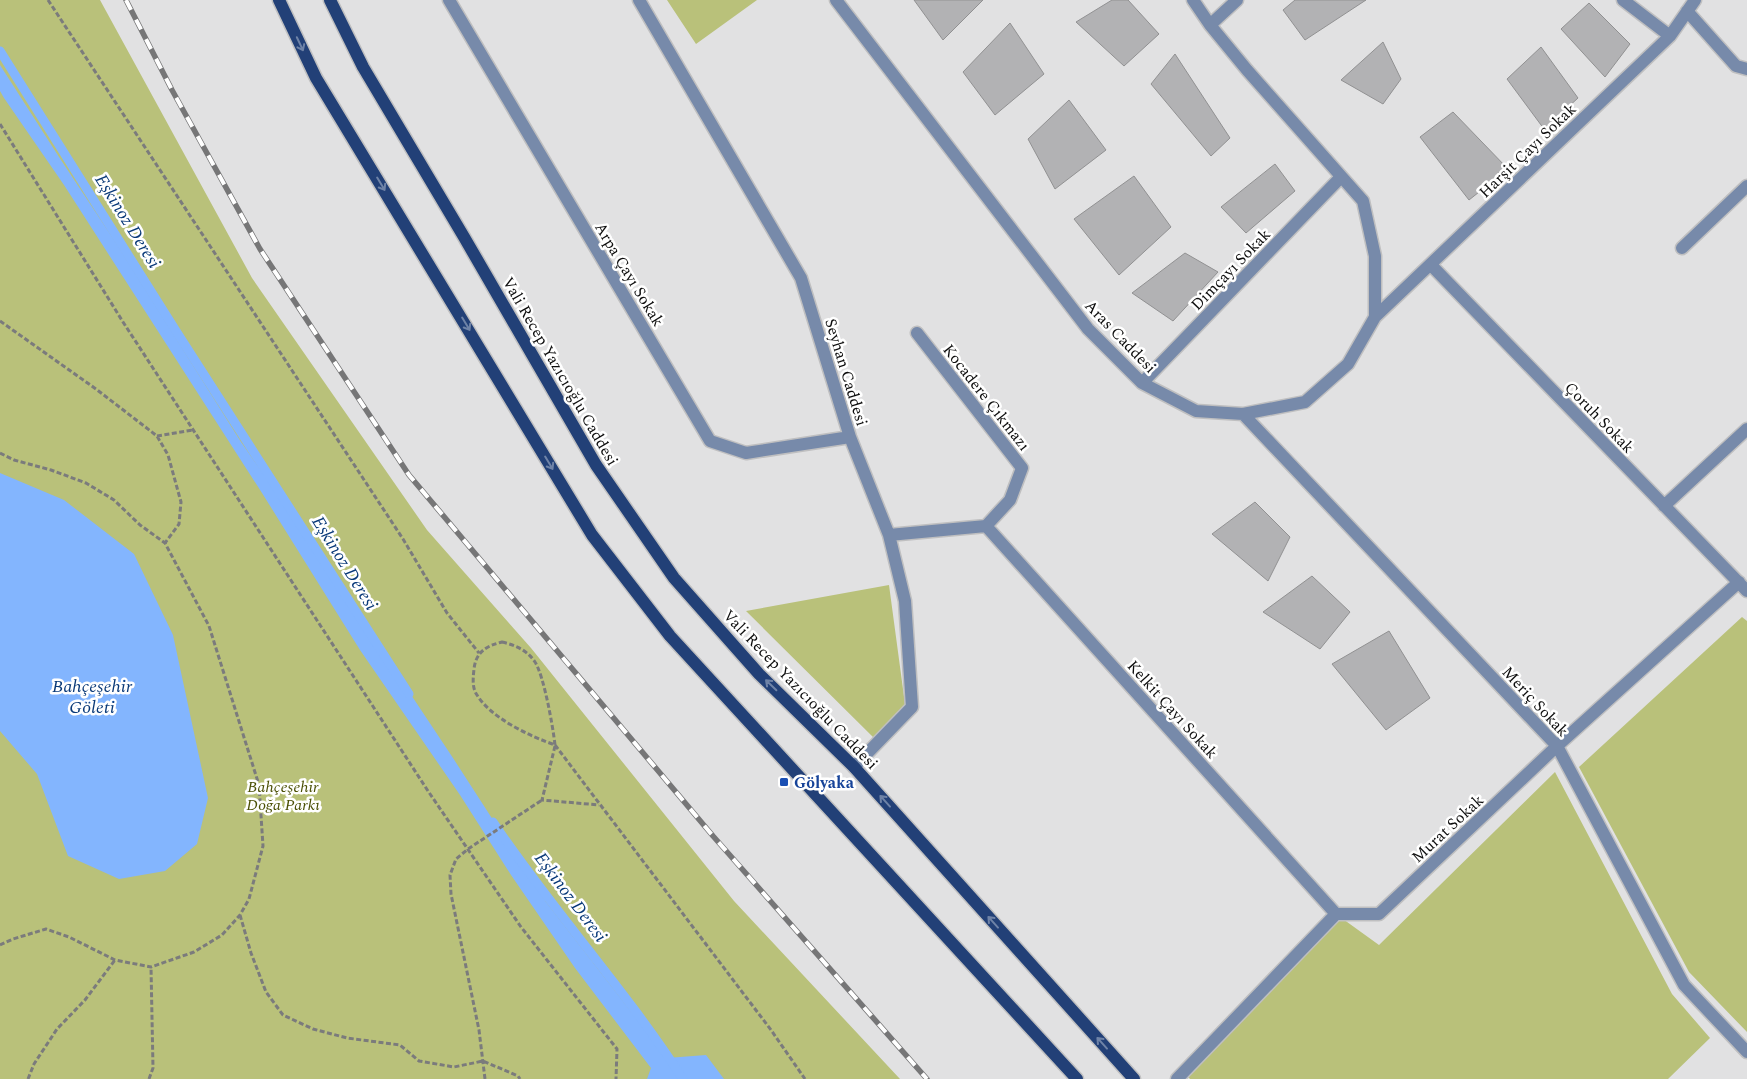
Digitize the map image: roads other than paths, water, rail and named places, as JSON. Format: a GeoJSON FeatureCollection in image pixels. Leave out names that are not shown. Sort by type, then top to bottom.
{"type":"FeatureCollection","features":[{"type":"Feature","properties":{"kind":"main road"},"geometry":{"type":"LineString","coordinates":[[279,0],[316,78],[592,535],[670,636],[1077,1079]]}},
{"type":"Feature","properties":{"kind":"main road","name":"Vali Recep Yazıcıoğlu Caddesi"},"geometry":{"type":"LineString","coordinates":[[330,0],[363,66],[596,465],[674,578],[759,674],[854,767],[1134,1079]]}},
{"type":"Feature","properties":{"kind":"street","name":"Arpa Çayı Sokak"},"geometry":{"type":"LineString","coordinates":[[449,0],[710,441],[746,453],[850,437]]}},
{"type":"Feature","properties":{"kind":"street","name":"Seyhan Caddesi"},"geometry":{"type":"LineString","coordinates":[[639,0],[801,278],[850,437],[889,536],[905,601],[912,707],[854,767]]}},
{"type":"Feature","properties":{"kind":"street","name":"Aras Caddesi"},"geometry":{"type":"LineString","coordinates":[[836,0],[1088,329],[1142,383],[1196,411],[1243,414],[1305,402],[1348,364],[1375,317],[1375,256],[1364,202],[1210,25],[1193,0]]}},
{"type":"Feature","properties":{"kind":"street"},"geometry":{"type":"LineString","coordinates":[[1210,25],[1237,0]]}},
{"type":"Feature","properties":{"kind":"street"},"geometry":{"type":"LineString","coordinates":[[1623,0],[1670,36]]}},
{"type":"Feature","properties":{"kind":"street","name":"Harşit Çayı Sokak"},"geometry":{"type":"LineString","coordinates":[[1375,317],[1670,36],[1695,0]]}},
{"type":"Feature","properties":{"kind":"street"},"geometry":{"type":"LineString","coordinates":[[1687,11],[1736,66],[1747,68]]}},
{"type":"Feature","properties":{"kind":"street","name":"Dimçayı Sokak"},"geometry":{"type":"LineString","coordinates":[[1142,383],[1341,177]]}},
{"type":"Feature","properties":{"kind":"street"},"geometry":{"type":"LineString","coordinates":[[1682,248],[1747,186]]}},
{"type":"Feature","properties":{"kind":"street","name":"Çoruh Sokak"},"geometry":{"type":"LineString","coordinates":[[1430,265],[1743,587]]}},
{"type":"Feature","properties":{"kind":"street","name":"Kocadere Çıkmazı"},"geometry":{"type":"LineString","coordinates":[[917,333],[1022,468],[1010,500],[986,526]]}},
{"type":"Feature","properties":{"kind":"street","name":"Meriç Sokak"},"geometry":{"type":"LineString","coordinates":[[1243,414],[1557,746],[1684,985],[1747,1052]]}},
{"type":"Feature","properties":{"kind":"street"},"geometry":{"type":"LineString","coordinates":[[1664,506],[1747,429]]}},
{"type":"Feature","properties":{"kind":"street"},"geometry":{"type":"LineString","coordinates":[[889,536],[986,526]]}},
{"type":"Feature","properties":{"kind":"street","name":"Kelkit Çayı Sokak"},"geometry":{"type":"LineString","coordinates":[[986,526],[1336,914]]}},
{"type":"Feature","properties":{"kind":"street","name":"Murat Sokak"},"geometry":{"type":"LineString","coordinates":[[1336,914],[1379,914],[1557,746],[1743,587]]}},
{"type":"Feature","properties":{"kind":"street"},"geometry":{"type":"LineString","coordinates":[[1177,1079],[1336,914]]}},
{"type":"Feature","properties":{"kind":"water"},"geometry":{"type":"Polygon","coordinates":[[[0,65],[116,243],[241,442],[453,758],[546,902],[667,1058],[706,1055],[724,1079],[647,1079],[651,1068],[575,968],[511,875],[460,795],[360,650],[262,493],[64,185],[4,98],[0,91],[0,65]]]}},
{"type":"Feature","properties":{"kind":"water","name":"Bahçeşehir Göleti"},"geometry":{"type":"Polygon","coordinates":[[[0,473],[64,500],[134,554],[173,635],[208,798],[197,844],[165,871],[119,879],[68,856],[37,774],[0,731],[0,473]]]}},
{"type":"Feature","properties":{"kind":"waterway","name":"Eşkinoz Deresi"},"geometry":{"type":"LineString","coordinates":[[0,51],[176,331],[409,694]]}},
{"type":"Feature","properties":{"kind":"waterway","name":"Eşkinoz Deresi"},"geometry":{"type":"LineString","coordinates":[[493,822],[539,887],[637,1013],[683,1079]]}},
{"type":"Feature","properties":{"kind":"railway"},"geometry":{"type":"LineString","coordinates":[[126,0],[172,90],[260,249],[409,475],[713,836],[927,1079]]}},
{"type":"Feature","properties":{"kind":"place","name":"Gölyaka"},"geometry":{"type":"Point","coordinates":[784,782]}},
{"type":"Feature","properties":{"kind":"park label","name":"Bahçeşehir Doğa Parkı"},"geometry":{"type":"Point","coordinates":[283,795]}}]}
